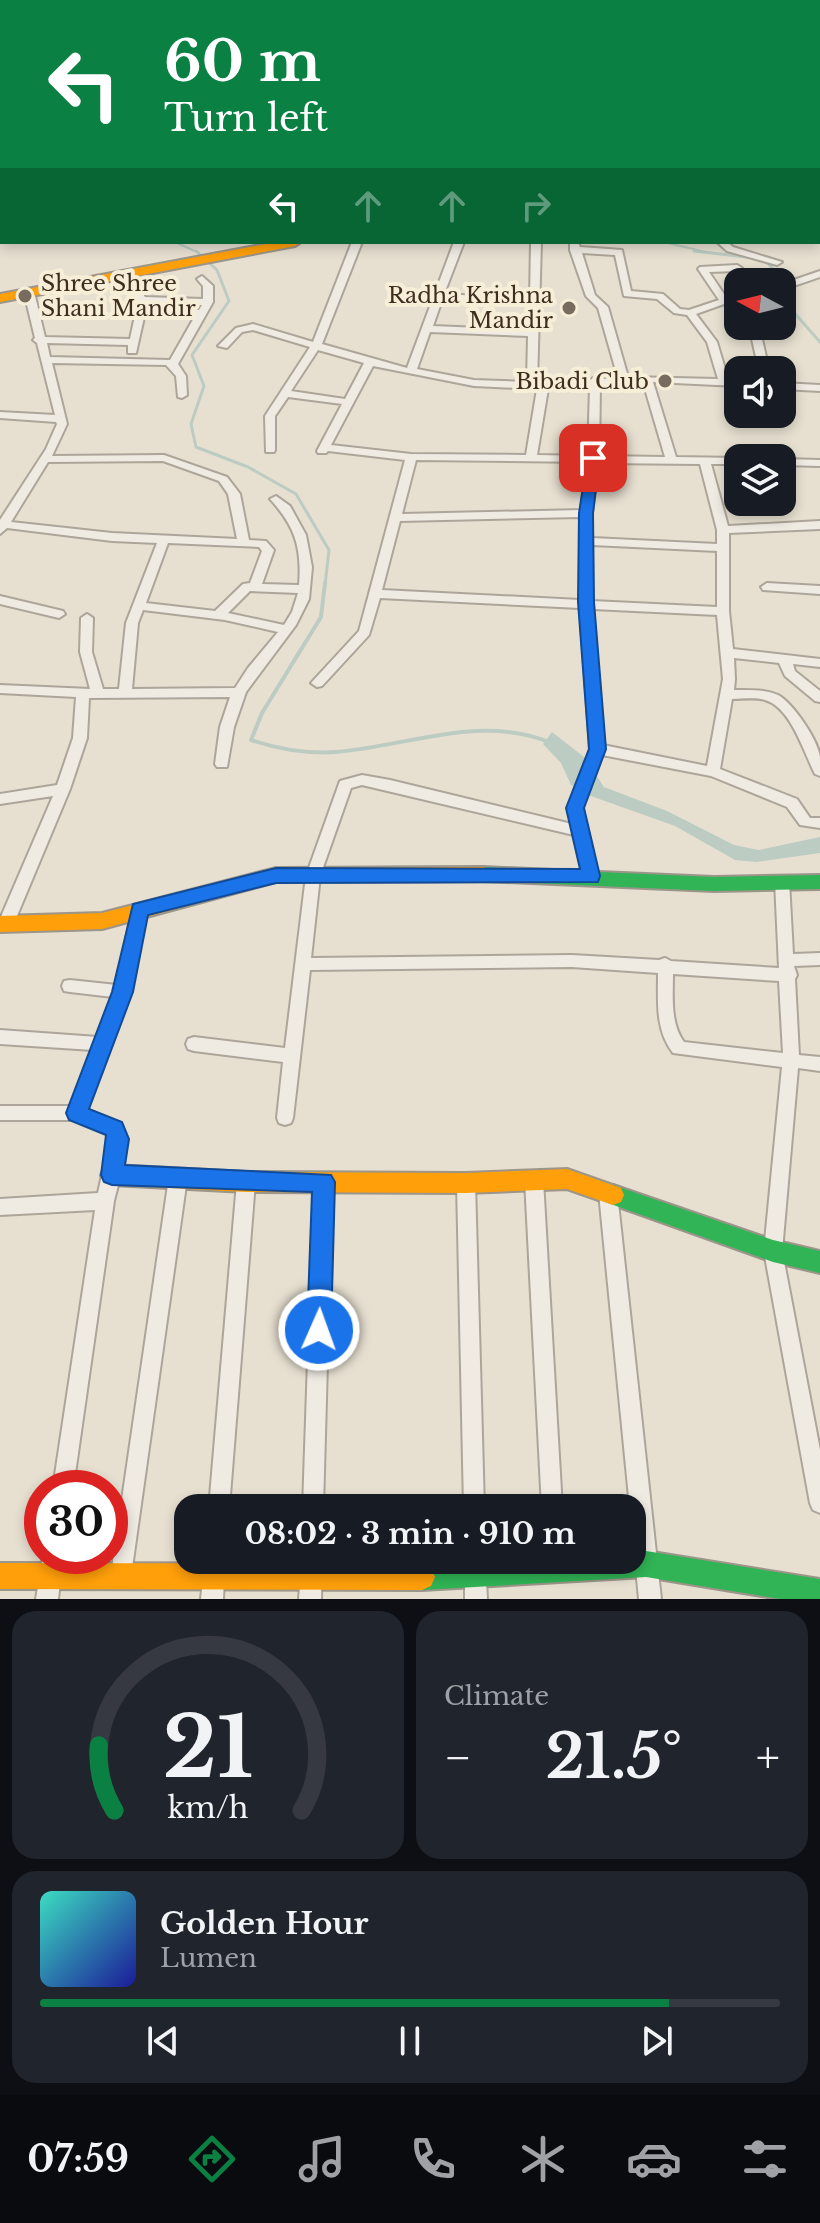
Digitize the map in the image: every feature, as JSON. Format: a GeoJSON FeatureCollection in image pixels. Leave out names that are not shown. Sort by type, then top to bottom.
{"type":"FeatureCollection","features":[{"type":"Feature","properties":{"kind":"street"},"geometry":{"type":"LineString","coordinates":[[182,0],[194,0]]}},
{"type":"Feature","properties":{"kind":"street"},"geometry":{"type":"LineString","coordinates":[[0,298],[284,244]]}},
{"type":"Feature","properties":{"kind":"street"},"geometry":{"type":"LineString","coordinates":[[270,450],[270,416],[317,344],[356,244]]}},
{"type":"Feature","properties":{"kind":"street"},"geometry":{"type":"LineString","coordinates":[[411,371],[458,244]]}},
{"type":"Feature","properties":{"kind":"street"},"geometry":{"type":"LineString","coordinates":[[531,458],[537,386],[533,333],[536,244]]}},
{"type":"Feature","properties":{"kind":"street"},"geometry":{"type":"LineString","coordinates":[[724,244],[730,249],[777,262]]}},
{"type":"Feature","properties":{"kind":"street"},"geometry":{"type":"LineString","coordinates":[[574,246],[619,252],[627,294],[660,296],[677,311],[690,313],[723,299],[703,269],[724,268]]}},
{"type":"Feature","properties":{"kind":"street"},"geometry":{"type":"LineString","coordinates":[[574,246],[589,281],[591,296],[603,307],[624,380]]}},
{"type":"Feature","properties":{"kind":"street"},"geometry":{"type":"LineString","coordinates":[[124,274],[142,305],[131,360]]}},
{"type":"Feature","properties":{"kind":"street"},"geometry":{"type":"LineString","coordinates":[[796,282],[818,277]]}},
{"type":"Feature","properties":{"kind":"street"},"geometry":{"type":"LineString","coordinates":[[173,364],[208,302],[208,286],[202,279]]}},
{"type":"Feature","properties":{"kind":"street"},"geometry":{"type":"LineString","coordinates":[[29,292],[38,340],[61,419],[45,459],[1,526],[112,537],[262,544],[268,550],[255,585]]}},
{"type":"Feature","properties":{"kind":"street"},"geometry":{"type":"LineString","coordinates":[[439,297],[534,302]]}},
{"type":"Feature","properties":{"kind":"street"},"geometry":{"type":"LineString","coordinates":[[142,305],[208,302]]}},
{"type":"Feature","properties":{"kind":"street"},"geometry":{"type":"LineString","coordinates":[[142,305],[202,313]]}},
{"type":"Feature","properties":{"kind":"street"},"geometry":{"type":"LineString","coordinates":[[223,346],[239,330],[253,327],[317,344],[369,363],[474,383],[537,386],[647,379],[724,382],[712,342],[690,313]]}},
{"type":"Feature","properties":{"kind":"street"},"geometry":{"type":"LineString","coordinates":[[427,329],[533,333]]}},
{"type":"Feature","properties":{"kind":"street"},"geometry":{"type":"LineString","coordinates":[[38,340],[134,342]]}},
{"type":"Feature","properties":{"kind":"street"},"geometry":{"type":"LineString","coordinates":[[45,360],[131,360],[173,364]]}},
{"type":"Feature","properties":{"kind":"street"},"geometry":{"type":"LineString","coordinates":[[369,363],[323,449],[411,457],[724,461]]}},
{"type":"Feature","properties":{"kind":"street"},"geometry":{"type":"LineString","coordinates":[[173,364],[181,376],[182,395]]}},
{"type":"Feature","properties":{"kind":"street"},"geometry":{"type":"LineString","coordinates":[[647,379],[672,461]]}},
{"type":"Feature","properties":{"kind":"street"},"geometry":{"type":"LineString","coordinates":[[591,876],[575,808],[594,755],[586,602],[586,513],[593,458],[595,380]]}},
{"type":"Feature","properties":{"kind":"street"},"geometry":{"type":"LineString","coordinates":[[796,387],[820,388]]}},
{"type":"Feature","properties":{"kind":"street"},"geometry":{"type":"LineString","coordinates":[[287,394],[347,402]]}},
{"type":"Feature","properties":{"kind":"street"},"geometry":{"type":"LineString","coordinates":[[0,415],[61,419]]}},
{"type":"Feature","properties":{"kind":"street"},"geometry":{"type":"LineString","coordinates":[[317,683],[365,632],[411,457]]}},
{"type":"Feature","properties":{"kind":"street"},"geometry":{"type":"LineString","coordinates":[[45,459],[164,458],[223,479],[234,494],[243,541]]}},
{"type":"Feature","properties":{"kind":"street"},"geometry":{"type":"LineString","coordinates":[[705,461],[723,530],[723,611],[727,653],[726,694],[713,772]]}},
{"type":"Feature","properties":{"kind":"street"},"geometry":{"type":"LineString","coordinates":[[796,462],[820,463]]}},
{"type":"Feature","properties":{"kind":"street"},"geometry":{"type":"LineString","coordinates":[[222,764],[223,739],[239,693],[297,615],[302,589],[303,540],[296,519],[276,499]]}},
{"type":"Feature","properties":{"kind":"street"},"geometry":{"type":"LineString","coordinates":[[395,518],[586,513]]}},
{"type":"Feature","properties":{"kind":"street"},"geometry":{"type":"LineString","coordinates":[[723,530],[820,525]]}},
{"type":"Feature","properties":{"kind":"street"},"geometry":{"type":"LineString","coordinates":[[125,690],[125,665],[139,606],[164,539]]}},
{"type":"Feature","properties":{"kind":"street"},"geometry":{"type":"LineString","coordinates":[[586,541],[724,548]]}},
{"type":"Feature","properties":{"kind":"street"},"geometry":{"type":"LineString","coordinates":[[218,615],[239,592],[255,585],[302,589]]}},
{"type":"Feature","properties":{"kind":"street"},"geometry":{"type":"LineString","coordinates":[[767,587],[820,590]]}},
{"type":"Feature","properties":{"kind":"street"},"geometry":{"type":"LineString","coordinates":[[375,594],[723,611]]}},
{"type":"Feature","properties":{"kind":"street"},"geometry":{"type":"LineString","coordinates":[[0,600],[59,614]]}},
{"type":"Feature","properties":{"kind":"street"},"geometry":{"type":"LineString","coordinates":[[139,606],[218,615],[284,629]]}},
{"type":"Feature","properties":{"kind":"street"},"geometry":{"type":"LineString","coordinates":[[87,618],[90,692],[80,738],[63,789],[3,923],[102,921],[276,875],[591,876],[714,884],[820,882]]}},
{"type":"Feature","properties":{"kind":"street"},"geometry":{"type":"LineString","coordinates":[[727,653],[820,663]]}},
{"type":"Feature","properties":{"kind":"street"},"geometry":{"type":"LineString","coordinates":[[784,659],[790,673],[820,698]]}},
{"type":"Feature","properties":{"kind":"street"},"geometry":{"type":"LineString","coordinates":[[0,689],[239,693]]}},
{"type":"Feature","properties":{"kind":"street"},"geometry":{"type":"LineString","coordinates":[[726,694],[765,696],[780,702],[805,736],[820,771]]}},
{"type":"Feature","properties":{"kind":"street"},"geometry":{"type":"LineString","coordinates":[[594,755],[713,772],[792,803],[804,823],[820,823]]}},
{"type":"Feature","properties":{"kind":"street"},"geometry":{"type":"LineString","coordinates":[[285,1118],[313,876],[340,794],[352,781],[404,789],[579,831]]}},
{"type":"Feature","properties":{"kind":"street"},"geometry":{"type":"LineString","coordinates":[[0,799],[63,789]]}},
{"type":"Feature","properties":{"kind":"street"},"geometry":{"type":"LineString","coordinates":[[782,881],[789,968],[791,1059],[773,1251],[820,1503]]}},
{"type":"Feature","properties":{"kind":"street"},"geometry":{"type":"LineString","coordinates":[[77,1113],[100,1044],[123,992],[139,910]]}},
{"type":"Feature","properties":{"kind":"street"},"geometry":{"type":"LineString","coordinates":[[304,964],[572,961],[789,968],[820,959]]}},
{"type":"Feature","properties":{"kind":"street"},"geometry":{"type":"LineString","coordinates":[[665,964],[669,1028],[673,1042],[679,1048],[820,1064]]}},
{"type":"Feature","properties":{"kind":"street"},"geometry":{"type":"LineString","coordinates":[[70,986],[123,992]]}},
{"type":"Feature","properties":{"kind":"street"},"geometry":{"type":"LineString","coordinates":[[0,1037],[100,1044]]}},
{"type":"Feature","properties":{"kind":"street"},"geometry":{"type":"LineString","coordinates":[[194,1044],[292,1056]]}},
{"type":"Feature","properties":{"kind":"street"},"geometry":{"type":"LineString","coordinates":[[0,1113],[77,1113],[114,1129],[117,1147],[105,1201],[66,1470]]}},
{"type":"Feature","properties":{"kind":"street"},"geometry":{"type":"LineString","coordinates":[[112,1175],[246,1182],[466,1183],[567,1179],[773,1251],[820,1262]]}},
{"type":"Feature","properties":{"kind":"street"},"geometry":{"type":"LineString","coordinates":[[121,1575],[178,1178]]}},
{"type":"Feature","properties":{"kind":"street"},"geometry":{"type":"LineString","coordinates":[[534,1180],[551,1494]]}},
{"type":"Feature","properties":{"kind":"street"},"geometry":{"type":"LineString","coordinates":[[220,1494],[246,1182]]}},
{"type":"Feature","properties":{"kind":"street"},"geometry":{"type":"LineString","coordinates":[[313,1494],[323,1182]]}},
{"type":"Feature","properties":{"kind":"street"},"geometry":{"type":"LineString","coordinates":[[466,1183],[474,1494]]}},
{"type":"Feature","properties":{"kind":"street"},"geometry":{"type":"LineString","coordinates":[[608,1193],[639,1494]]}},
{"type":"Feature","properties":{"kind":"street"},"geometry":{"type":"LineString","coordinates":[[0,1207],[105,1201]]}},
{"type":"Feature","properties":{"kind":"street"},"geometry":{"type":"LineString","coordinates":[[650,1599],[646,1564],[820,1592]]}},
{"type":"Feature","properties":{"kind":"street"},"geometry":{"type":"LineString","coordinates":[[0,1576],[24,1571]]}},
{"type":"Feature","properties":{"kind":"street"},"geometry":{"type":"LineString","coordinates":[[113,1574],[174,1571]]}},
{"type":"Feature","properties":{"kind":"street"},"geometry":{"type":"LineString","coordinates":[[47,1599],[51,1574]]}},
{"type":"Feature","properties":{"kind":"street"},"geometry":{"type":"LineString","coordinates":[[212,1599],[214,1574]]}},
{"type":"Feature","properties":{"kind":"street"},"geometry":{"type":"LineString","coordinates":[[267,1574],[390,1588],[450,1574]]}},
{"type":"Feature","properties":{"kind":"street"},"geometry":{"type":"LineString","coordinates":[[475,1574],[476,1599]]}},
{"type":"Feature","properties":{"kind":"shaded area"},"geometry":{"type":"Polygon","coordinates":[[[552,732],[584,757],[604,787],[667,811],[734,845],[759,850],[820,837],[820,853],[756,862],[735,860],[675,826],[588,795],[571,785],[561,763],[543,744],[552,732]]]}},
{"type":"Feature","properties":{"kind":"waterway"},"geometry":{"type":"LineString","coordinates":[[179,244],[197,252]]}},
{"type":"Feature","properties":{"kind":"waterway"},"geometry":{"type":"LineString","coordinates":[[672,244],[711,253]]}},
{"type":"Feature","properties":{"kind":"waterway"},"geometry":{"type":"LineString","coordinates":[[694,251],[711,253]]}},
{"type":"Feature","properties":{"kind":"waterway"},"geometry":{"type":"LineString","coordinates":[[197,252],[217,270],[229,301],[192,355],[204,386],[191,424],[196,447],[248,467],[296,494],[329,550],[325,585]]}},
{"type":"Feature","properties":{"kind":"waterway"},"geometry":{"type":"LineString","coordinates":[[711,253],[755,258]]}},
{"type":"Feature","properties":{"kind":"waterway"},"geometry":{"type":"LineString","coordinates":[[767,262],[788,287],[790,308],[820,342]]}},
{"type":"Feature","properties":{"kind":"waterway"},"geometry":{"type":"LineString","coordinates":[[325,583],[321,617],[262,713],[251,740],[293,750],[325,752],[363,749],[470,731],[522,734],[549,742]]}},
{"type":"Feature","properties":{"kind":"traffic: fast"},"geometry":{"type":"LineString","coordinates":[[483,874],[714,884],[820,882]]}},
{"type":"Feature","properties":{"kind":"traffic: fast"},"geometry":{"type":"LineString","coordinates":[[613,1195],[773,1251],[820,1262]]}},
{"type":"Feature","properties":{"kind":"traffic: fast"},"geometry":{"type":"LineString","coordinates":[[422,1577],[646,1564],[820,1592]]}},
{"type":"Feature","properties":{"kind":"traffic: slow"},"geometry":{"type":"LineString","coordinates":[[0,298],[284,244]]}},
{"type":"Feature","properties":{"kind":"traffic: slow"},"geometry":{"type":"LineString","coordinates":[[0,924],[102,921],[276,875],[483,874]]}},
{"type":"Feature","properties":{"kind":"traffic: slow"},"geometry":{"type":"LineString","coordinates":[[112,1175],[246,1182],[466,1183],[567,1179],[613,1195]]}},
{"type":"Feature","properties":{"kind":"traffic: slow"},"geometry":{"type":"LineString","coordinates":[[0,1576],[422,1577]]}},
{"type":"Feature","properties":{"kind":"place","name":"Shree Shree Shani Mandir"},"geometry":{"type":"Point","coordinates":[25,296]}},
{"type":"Feature","properties":{"kind":"place","name":"Radha Krishna Mandir"},"geometry":{"type":"Point","coordinates":[569,308]}},
{"type":"Feature","properties":{"kind":"place","name":"Bibadi Club"},"geometry":{"type":"Point","coordinates":[665,381]}},
{"type":"Feature","properties":{"kind":"route"},"geometry":{"type":"LineString","coordinates":[[319,1330],[323,1182],[246,1182],[112,1175],[118,1139],[114,1129],[77,1113],[100,1044],[123,992],[139,910],[276,875],[591,876],[575,808],[597,749],[586,602],[586,513],[593,458]]}}]}
